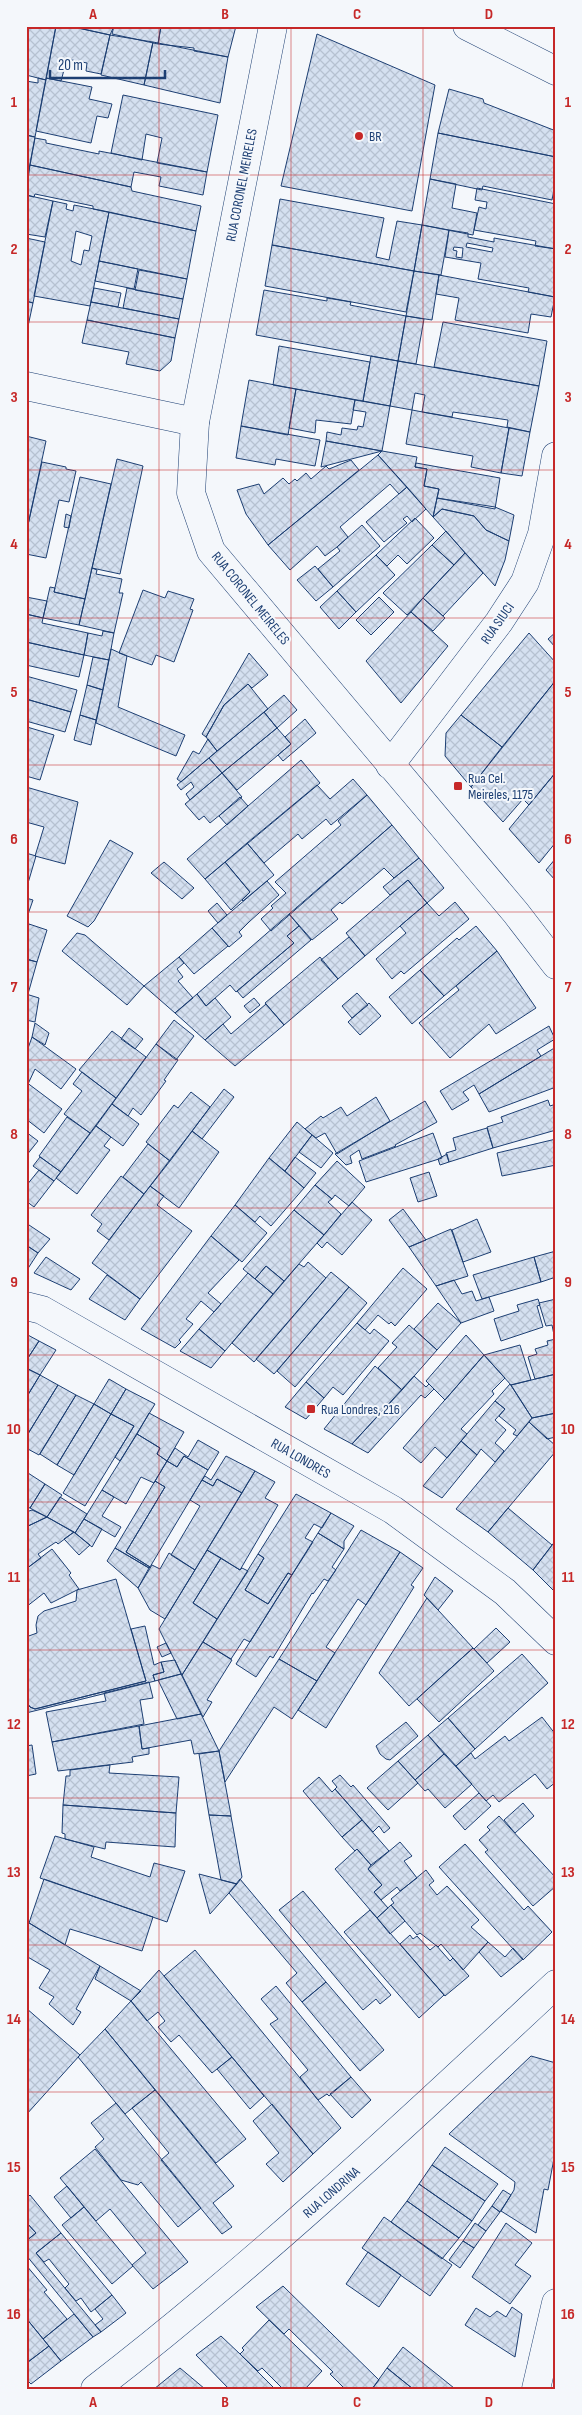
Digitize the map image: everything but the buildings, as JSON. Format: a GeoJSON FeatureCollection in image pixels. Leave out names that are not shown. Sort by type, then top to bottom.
{"type":"FeatureCollection","features":[{"type":"Feature","properties":{"kind":"street","name":"RUA CORONEL MEIRELES"},"geometry":{"type":"LineString","coordinates":[[273,26],[195,422],[191,493],[212,551],[390,766],[516,913],[556,965]]}},
{"type":"Feature","properties":{"kind":"street"},"geometry":{"type":"LineString","coordinates":[[467,26],[556,71]]}},
{"type":"Feature","properties":{"kind":"street"},"geometry":{"type":"LineString","coordinates":[[26,386],[195,422]]}},
{"type":"Feature","properties":{"kind":"street","name":"RUA SIUCI"},"geometry":{"type":"LineString","coordinates":[[390,766],[499,622],[525,582],[542,534],[556,456]]}},
{"type":"Feature","properties":{"kind":"street","name":"RUA LONDRES"},"geometry":{"type":"LineString","coordinates":[[26,1306],[42,1310],[393,1510],[505,1592],[556,1641]]}},
{"type":"Feature","properties":{"kind":"street","name":"RUA LONDRINA"},"geometry":{"type":"LineString","coordinates":[[95,2389],[175,2327],[369,2159],[556,1984]]}},
{"type":"Feature","properties":{"kind":"street"},"geometry":{"type":"LineString","coordinates":[[536,2389],[556,2303]]}},
{"type":"Feature","properties":{"kind":"place","name":"BR"},"geometry":{"type":"Point","coordinates":[359,136]}},
{"type":"Feature","properties":{"kind":"place","name":"Rua Cel. Meireles, 1175"},"geometry":{"type":"Point","coordinates":[458,786]}},
{"type":"Feature","properties":{"kind":"place","name":"Rua Londres, 216"},"geometry":{"type":"Point","coordinates":[311,1409]}}]}
